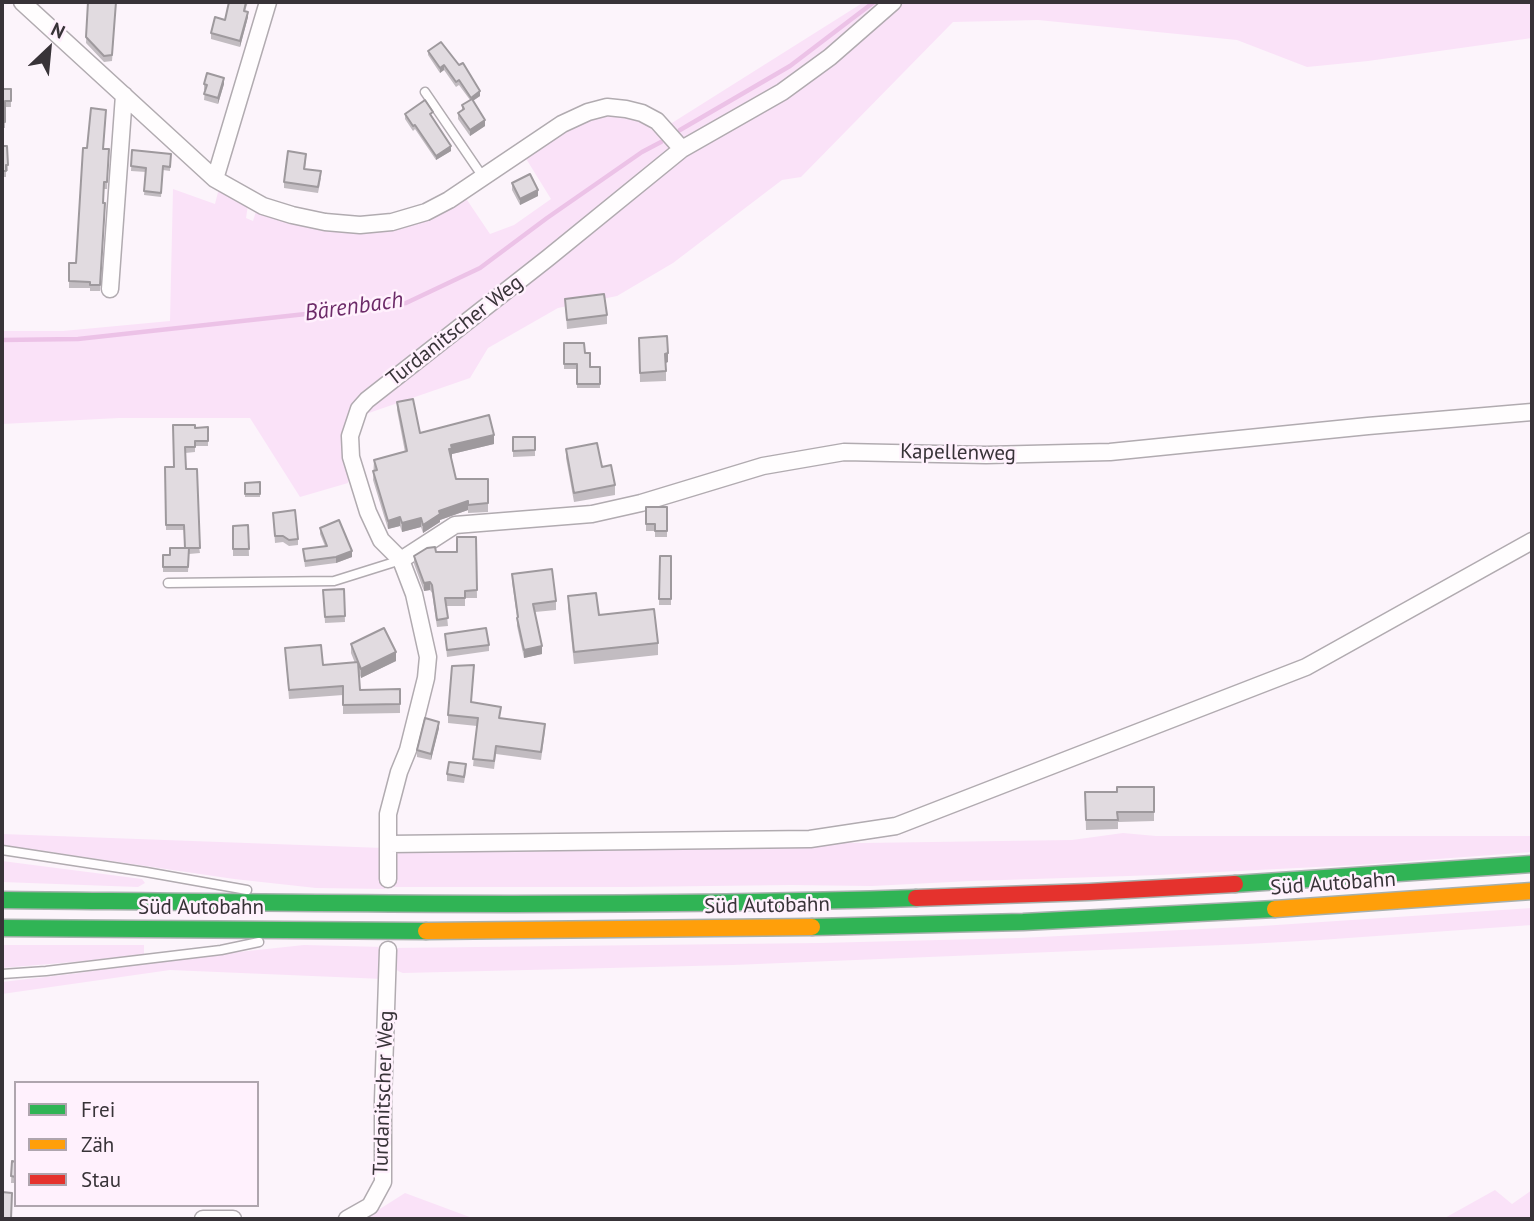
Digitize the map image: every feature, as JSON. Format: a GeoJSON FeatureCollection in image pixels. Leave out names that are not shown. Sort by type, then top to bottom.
{"type":"FeatureCollection","features":[{"type":"Feature","properties":{"kind":"highway","name":"Süd Autobahn"},"geometry":{"type":"LineString","coordinates":[[2,900],[319,903],[714,902],[1025,895],[1321,880],[1532,864]]}},
{"type":"Feature","properties":{"kind":"highway","name":"Süd Autobahn"},"geometry":{"type":"LineString","coordinates":[[2,928],[718,929],[1023,922],[1322,907],[1532,891]]}},
{"type":"Feature","properties":{"kind":"street"},"geometry":{"type":"LineString","coordinates":[[22,2],[215,179],[263,206],[292,215],[325,222],[360,225],[392,222],[426,212],[449,200],[562,124],[587,112],[607,107],[642,113],[657,121],[682,149]]}},
{"type":"Feature","properties":{"kind":"street"},"geometry":{"type":"LineString","coordinates":[[215,179],[268,2]]}},
{"type":"Feature","properties":{"kind":"street","name":"Turdanitscher Weg"},"geometry":{"type":"LineString","coordinates":[[388,879],[388,814],[408,750],[426,678],[428,657],[414,594],[401,560],[376,531],[351,457],[350,436],[359,409],[682,149],[782,92],[830,57],[893,2]]}},
{"type":"Feature","properties":{"kind":"street"},"geometry":{"type":"LineString","coordinates":[[110,289],[124,95]]}},
{"type":"Feature","properties":{"kind":"street","name":"Kapellenweg"},"geometry":{"type":"LineString","coordinates":[[401,560],[455,525],[592,514],[641,503],[762,466],[844,452],[986,455],[1110,452],[1532,412]]}},
{"type":"Feature","properties":{"kind":"street"},"geometry":{"type":"LineString","coordinates":[[388,844],[810,839],[896,826],[1306,667],[1532,541]]}},
{"type":"Feature","properties":{"kind":"street","name":"Turdanitscher Weg"},"geometry":{"type":"LineString","coordinates":[[347,1219],[370,1206],[383,1182],[388,950]]}},
{"type":"Feature","properties":{"kind":"street"},"geometry":{"type":"LineString","coordinates":[[203,1219],[233,1219]]}},
{"type":"Feature","properties":{"kind":"lane"},"geometry":{"type":"LineString","coordinates":[[425,92],[483,177]]}},
{"type":"Feature","properties":{"kind":"lane"},"geometry":{"type":"LineString","coordinates":[[168,583],[334,581],[401,560]]}},
{"type":"Feature","properties":{"kind":"lane"},"geometry":{"type":"LineString","coordinates":[[2,849],[253,891]]}},
{"type":"Feature","properties":{"kind":"lane"},"geometry":{"type":"LineString","coordinates":[[266,894],[319,903]]}},
{"type":"Feature","properties":{"kind":"lane"},"geometry":{"type":"LineString","coordinates":[[2,974],[221,950],[320,930]]}},
{"type":"Feature","properties":{"kind":"shaded area"},"geometry":{"type":"Polygon","coordinates":[[[864,2],[1532,2],[1532,38],[1307,67],[1237,40],[1038,20],[953,22],[801,177],[782,180],[673,263],[617,296],[558,308],[488,348],[470,378],[363,415],[348,483],[300,497],[250,418],[119,418],[2,424],[2,331],[63,331],[170,321],[173,189],[215,204],[219,188],[248,205],[246,218],[253,221],[257,208],[360,230],[465,197],[490,234],[514,225],[551,199],[525,157],[579,125],[608,116],[638,120],[656,133],[864,2]]]}},
{"type":"Feature","properties":{"kind":"shaded area"},"geometry":{"type":"Polygon","coordinates":[[[1123,833],[1156,836],[1532,836],[1532,852],[1357,865],[872,886],[391,887],[391,851],[817,842],[1072,840],[1123,833]]]}},
{"type":"Feature","properties":{"kind":"shaded area"},"geometry":{"type":"Polygon","coordinates":[[[2,834],[383,848],[385,889],[316,888],[234,879],[2,845],[2,834]]]}},
{"type":"Feature","properties":{"kind":"shaded area"},"geometry":{"type":"Polygon","coordinates":[[[2,861],[142,879],[145,883],[138,887],[2,882],[2,861]]]}},
{"type":"Feature","properties":{"kind":"shaded area"},"geometry":{"type":"Polygon","coordinates":[[[1532,908],[1532,925],[1247,944],[733,965],[403,973],[394,967],[391,948],[1019,938],[1262,926],[1532,908]]]}},
{"type":"Feature","properties":{"kind":"shaded area"},"geometry":{"type":"Polygon","coordinates":[[[2,945],[144,945],[144,954],[2,968],[2,945]]]}},
{"type":"Feature","properties":{"kind":"shaded area"},"geometry":{"type":"Polygon","coordinates":[[[304,945],[384,947],[383,979],[170,970],[2,994],[2,982],[145,962],[304,945]]]}},
{"type":"Feature","properties":{"kind":"shaded area"},"geometry":{"type":"Polygon","coordinates":[[[1495,1190],[1512,1204],[1532,1190],[1532,1219],[1443,1219],[1495,1190]]]}},
{"type":"Feature","properties":{"kind":"shaded area"},"geometry":{"type":"Polygon","coordinates":[[[405,1193],[475,1219],[364,1219],[405,1193]]]}},
{"type":"Feature","properties":{"kind":"building"},"geometry":{"type":"Polygon","coordinates":[[[88,2],[116,2],[112,55],[104,56],[86,37],[88,2]]]}},
{"type":"Feature","properties":{"kind":"building"},"geometry":{"type":"Polygon","coordinates":[[[229,2],[246,2],[244,11],[248,12],[240,41],[211,33],[215,17],[225,20],[229,2]]]}},
{"type":"Feature","properties":{"kind":"building"},"geometry":{"type":"Polygon","coordinates":[[[441,42],[459,65],[463,63],[480,91],[471,98],[459,80],[456,82],[444,65],[440,68],[428,51],[441,42]]]}},
{"type":"Feature","properties":{"kind":"building"},"geometry":{"type":"Polygon","coordinates":[[[207,73],[224,78],[218,98],[204,94],[207,73]]]}},
{"type":"Feature","properties":{"kind":"building"},"geometry":{"type":"Polygon","coordinates":[[[2,89],[11,89],[11,101],[5,101],[5,122],[2,122],[2,89]]]}},
{"type":"Feature","properties":{"kind":"building"},"geometry":{"type":"Polygon","coordinates":[[[472,99],[485,120],[470,130],[458,113],[464,109],[462,105],[472,99]]]}},
{"type":"Feature","properties":{"kind":"building"},"geometry":{"type":"Polygon","coordinates":[[[425,100],[433,112],[430,114],[451,146],[436,156],[405,114],[425,100]]]}},
{"type":"Feature","properties":{"kind":"building"},"geometry":{"type":"Polygon","coordinates":[[[91,108],[106,110],[103,149],[109,149],[107,182],[104,182],[100,285],[69,281],[69,263],[76,263],[83,148],[87,148],[91,108]]]}},
{"type":"Feature","properties":{"kind":"building"},"geometry":{"type":"Polygon","coordinates":[[[2,146],[7,146],[6,171],[2,171],[2,146]]]}},
{"type":"Feature","properties":{"kind":"building"},"geometry":{"type":"Polygon","coordinates":[[[132,150],[171,154],[170,167],[163,166],[161,193],[144,191],[146,168],[131,166],[132,150]]]}},
{"type":"Feature","properties":{"kind":"building"},"geometry":{"type":"Polygon","coordinates":[[[288,151],[306,154],[304,169],[321,171],[318,187],[284,182],[288,151]]]}},
{"type":"Feature","properties":{"kind":"building"},"geometry":{"type":"Polygon","coordinates":[[[530,174],[538,190],[520,199],[512,183],[530,174]]]}},
{"type":"Feature","properties":{"kind":"building"},"geometry":{"type":"Polygon","coordinates":[[[604,294],[607,315],[567,320],[565,299],[604,294]]]}},
{"type":"Feature","properties":{"kind":"building"},"geometry":{"type":"Polygon","coordinates":[[[667,336],[666,371],[640,373],[639,338],[667,336]]]}},
{"type":"Feature","properties":{"kind":"building"},"geometry":{"type":"Polygon","coordinates":[[[564,343],[584,343],[585,353],[590,353],[590,367],[600,367],[600,384],[577,384],[577,364],[564,364],[564,343]]]}},
{"type":"Feature","properties":{"kind":"building"},"geometry":{"type":"Polygon","coordinates":[[[413,399],[420,433],[489,415],[494,435],[451,445],[452,449],[449,449],[456,479],[488,479],[488,503],[468,505],[468,501],[439,511],[440,514],[423,525],[421,518],[402,523],[400,517],[388,521],[373,471],[377,470],[374,460],[407,451],[397,402],[413,399]]]}},
{"type":"Feature","properties":{"kind":"building"},"geometry":{"type":"Polygon","coordinates":[[[173,425],[208,427],[208,441],[195,441],[195,447],[185,447],[186,469],[197,469],[200,548],[185,548],[184,525],[166,525],[165,467],[174,467],[173,425]]]}},
{"type":"Feature","properties":{"kind":"building"},"geometry":{"type":"Polygon","coordinates":[[[513,437],[535,437],[535,450],[513,451],[513,437]]]}},
{"type":"Feature","properties":{"kind":"building"},"geometry":{"type":"Polygon","coordinates":[[[597,443],[602,467],[611,465],[615,485],[574,493],[566,449],[597,443]]]}},
{"type":"Feature","properties":{"kind":"building"},"geometry":{"type":"Polygon","coordinates":[[[260,482],[260,494],[245,494],[245,483],[260,482]]]}},
{"type":"Feature","properties":{"kind":"building"},"geometry":{"type":"Polygon","coordinates":[[[646,507],[667,507],[667,531],[655,531],[655,524],[646,524],[646,507]]]}},
{"type":"Feature","properties":{"kind":"building"},"geometry":{"type":"Polygon","coordinates":[[[295,510],[298,539],[289,540],[283,536],[275,536],[273,513],[295,510]]]}},
{"type":"Feature","properties":{"kind":"building"},"geometry":{"type":"Polygon","coordinates":[[[339,520],[352,551],[336,557],[305,561],[303,549],[327,546],[320,528],[339,520]]]}},
{"type":"Feature","properties":{"kind":"building"},"geometry":{"type":"Polygon","coordinates":[[[248,525],[249,549],[233,549],[233,526],[248,525]]]}},
{"type":"Feature","properties":{"kind":"building"},"geometry":{"type":"Polygon","coordinates":[[[457,537],[476,537],[477,590],[465,591],[465,598],[445,598],[448,618],[437,620],[432,585],[430,582],[424,583],[414,556],[427,548],[435,547],[436,552],[457,552],[457,537]]]}},
{"type":"Feature","properties":{"kind":"building"},"geometry":{"type":"Polygon","coordinates":[[[170,548],[189,548],[188,567],[163,567],[163,555],[170,555],[170,548]]]}},
{"type":"Feature","properties":{"kind":"building"},"geometry":{"type":"Polygon","coordinates":[[[660,556],[671,556],[671,599],[659,599],[660,556]]]}},
{"type":"Feature","properties":{"kind":"building"},"geometry":{"type":"Polygon","coordinates":[[[552,569],[556,601],[533,604],[542,646],[524,650],[512,574],[552,569]]]}},
{"type":"Feature","properties":{"kind":"building"},"geometry":{"type":"Polygon","coordinates":[[[344,589],[345,616],[325,617],[323,590],[344,589]]]}},
{"type":"Feature","properties":{"kind":"building"},"geometry":{"type":"Polygon","coordinates":[[[596,593],[599,615],[654,609],[658,643],[574,652],[568,596],[596,593]]]}},
{"type":"Feature","properties":{"kind":"building"},"geometry":{"type":"Polygon","coordinates":[[[384,628],[396,652],[361,669],[351,644],[384,628]]]}},
{"type":"Feature","properties":{"kind":"building"},"geometry":{"type":"Polygon","coordinates":[[[486,628],[489,645],[447,650],[445,634],[486,628]]]}},
{"type":"Feature","properties":{"kind":"building"},"geometry":{"type":"Polygon","coordinates":[[[321,645],[323,665],[358,662],[360,690],[400,689],[400,704],[343,705],[343,686],[289,690],[285,648],[321,645]]]}},
{"type":"Feature","properties":{"kind":"building"},"geometry":{"type":"Polygon","coordinates":[[[474,665],[471,702],[501,707],[499,718],[545,724],[541,752],[496,746],[494,761],[473,759],[478,718],[448,715],[452,666],[474,665]]]}},
{"type":"Feature","properties":{"kind":"building"},"geometry":{"type":"Polygon","coordinates":[[[425,718],[439,722],[431,754],[417,750],[425,718]]]}},
{"type":"Feature","properties":{"kind":"building"},"geometry":{"type":"Polygon","coordinates":[[[449,762],[466,764],[464,777],[447,774],[449,762]]]}},
{"type":"Feature","properties":{"kind":"building"},"geometry":{"type":"Polygon","coordinates":[[[1117,787],[1154,787],[1154,812],[1117,812],[1118,820],[1086,820],[1085,792],[1117,792],[1117,787]]]}},
{"type":"Feature","properties":{"kind":"building"},"geometry":{"type":"Polygon","coordinates":[[[12,1161],[14,1177],[11,1176],[12,1161]]]}},
{"type":"Feature","properties":{"kind":"building"},"geometry":{"type":"Polygon","coordinates":[[[2,1192],[12,1193],[11,1219],[2,1219],[2,1192]]]}},
{"type":"Feature","properties":{"kind":"waterway","name":"Bärenbach"},"geometry":{"type":"LineString","coordinates":[[680,130],[790,66],[874,2]]}},
{"type":"Feature","properties":{"kind":"waterway","name":"Bärenbach"},"geometry":{"type":"LineString","coordinates":[[2,340],[78,339],[406,303],[480,268],[547,218],[642,152],[661,142]]}},
{"type":"Feature","properties":{"kind":"traffic: fast"},"geometry":{"type":"LineString","coordinates":[[1235,884],[1532,864]]}},
{"type":"Feature","properties":{"kind":"traffic: fast"},"geometry":{"type":"LineString","coordinates":[[2,900],[574,904],[916,898]]}},
{"type":"Feature","properties":{"kind":"traffic: fast"},"geometry":{"type":"LineString","coordinates":[[812,927],[1023,922],[1275,909]]}},
{"type":"Feature","properties":{"kind":"traffic: fast"},"geometry":{"type":"LineString","coordinates":[[2,928],[426,931]]}},
{"type":"Feature","properties":{"kind":"traffic: slow"},"geometry":{"type":"LineString","coordinates":[[1275,909],[1532,891]]}},
{"type":"Feature","properties":{"kind":"traffic: slow"},"geometry":{"type":"LineString","coordinates":[[426,931],[812,927]]}},
{"type":"Feature","properties":{"kind":"traffic: jam"},"geometry":{"type":"LineString","coordinates":[[916,898],[1235,884]]}}]}
